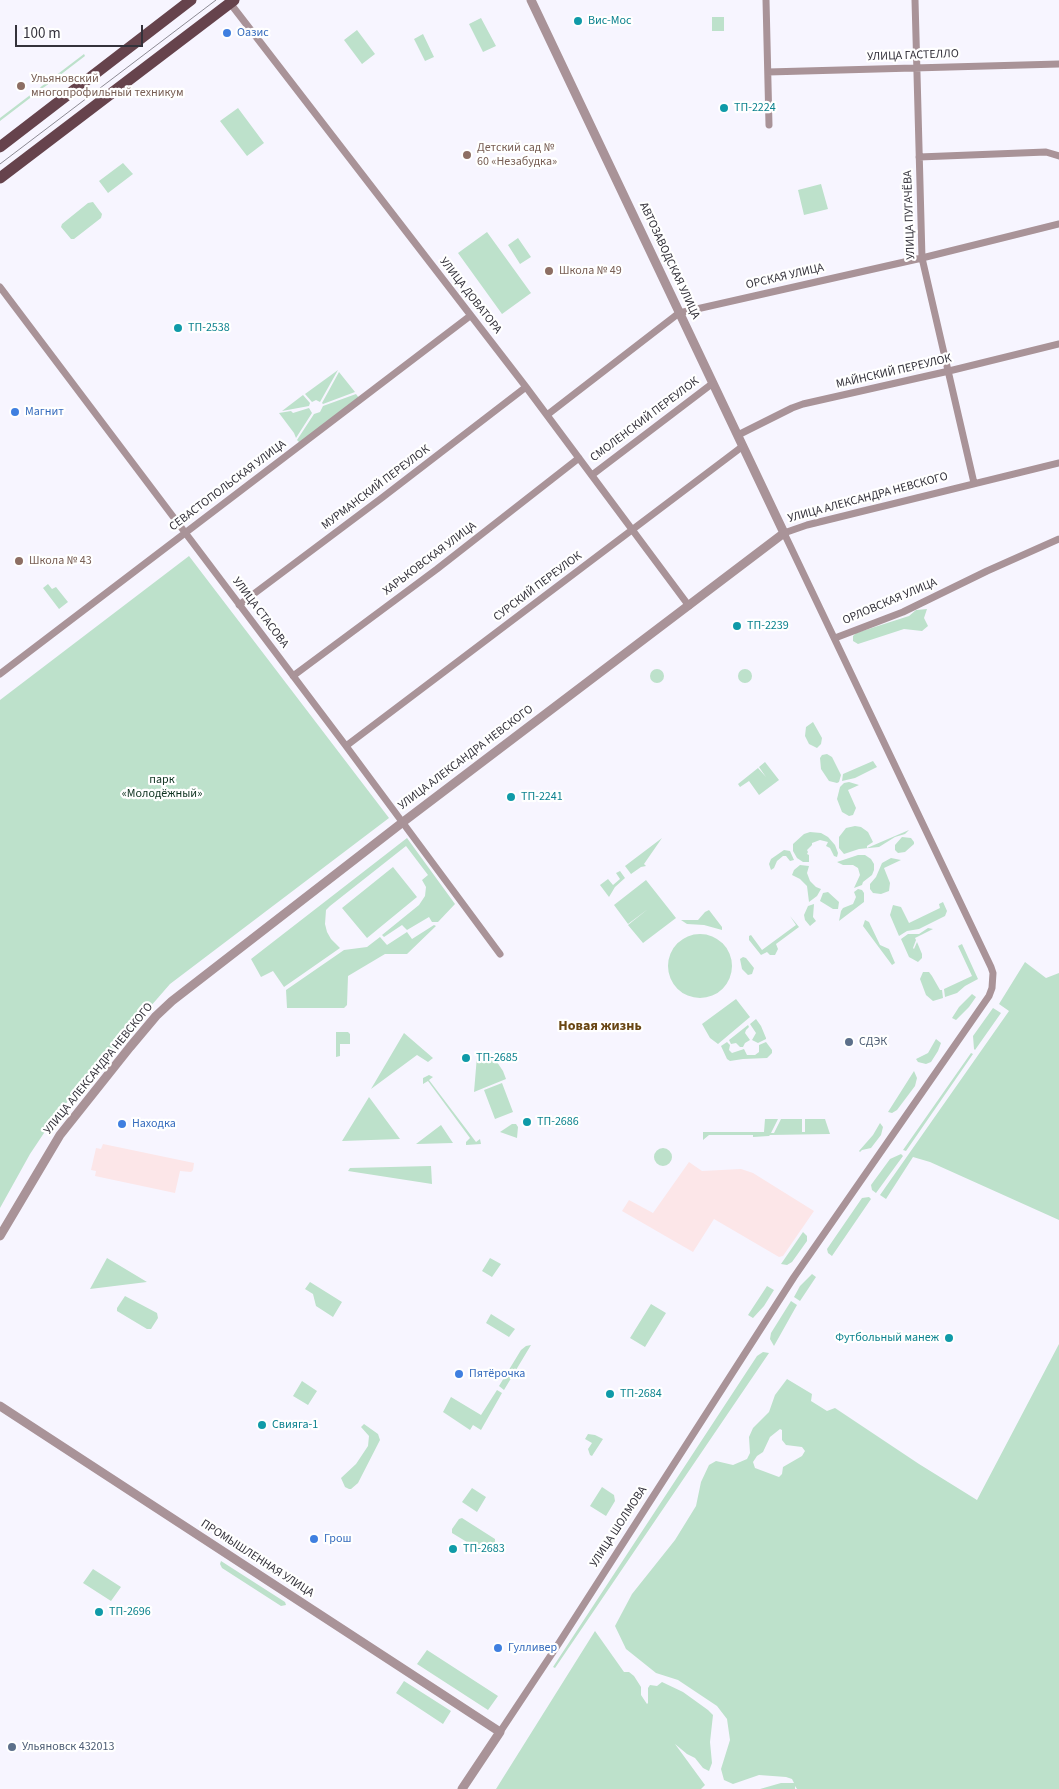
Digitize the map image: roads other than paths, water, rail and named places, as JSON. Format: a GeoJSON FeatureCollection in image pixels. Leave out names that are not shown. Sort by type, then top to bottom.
{"type":"FeatureCollection","features":[{"type":"Feature","properties":{"kind":"main road"},"geometry":{"type":"LineString","coordinates":[[0,147],[191,0]]}},
{"type":"Feature","properties":{"kind":"main road"},"geometry":{"type":"LineString","coordinates":[[0,178],[232,2]]}},
{"type":"Feature","properties":{"kind":"street","name":"АВТОЗАВОДСКАЯ УЛИЦА"},"geometry":{"type":"LineString","coordinates":[[531,0],[784,533]]}},
{"type":"Feature","properties":{"kind":"street"},"geometry":{"type":"LineString","coordinates":[[766,0],[769,125]]}},
{"type":"Feature","properties":{"kind":"street","name":"УЛИЦА ПУГАЧЁВА"},"geometry":{"type":"LineString","coordinates":[[915,0],[922,258],[974,484]]}},
{"type":"Feature","properties":{"kind":"street","name":"УЛИЦА ДОВАТОРА"},"geometry":{"type":"LineString","coordinates":[[232,2],[526,387],[689,606]]}},
{"type":"Feature","properties":{"kind":"street","name":"УЛИЦА ГАСТЕЛЛО"},"geometry":{"type":"LineString","coordinates":[[768,72],[1059,64]]}},
{"type":"Feature","properties":{"kind":"street"},"geometry":{"type":"LineString","coordinates":[[919,157],[1046,152],[1059,156]]}},
{"type":"Feature","properties":{"kind":"street","name":"ОРСКАЯ УЛИЦА"},"geometry":{"type":"LineString","coordinates":[[547,415],[679,313],[922,258],[1059,224]]}},
{"type":"Feature","properties":{"kind":"street","name":"УЛИЦА СТАСОВА"},"geometry":{"type":"LineString","coordinates":[[0,288],[294,676],[500,954]]}},
{"type":"Feature","properties":{"kind":"street","name":"СЕВАСТОПОЛЬСКАЯ УЛИЦА"},"geometry":{"type":"LineString","coordinates":[[0,674],[470,316]]}},
{"type":"Feature","properties":{"kind":"street","name":"МАЙНСКИЙ ПЕРЕУЛОК"},"geometry":{"type":"LineString","coordinates":[[738,435],[804,404],[1059,344]]}},
{"type":"Feature","properties":{"kind":"street","name":"СМОЛЕНСКИЙ ПЕРЕУЛОК"},"geometry":{"type":"LineString","coordinates":[[592,475],[712,383]]}},
{"type":"Feature","properties":{"kind":"street","name":"МУРМАНСКИЙ ПЕРЕУЛОК"},"geometry":{"type":"LineString","coordinates":[[240,605],[526,387]]}},
{"type":"Feature","properties":{"kind":"street","name":"СУРСКИЙ ПЕРЕУЛОК"},"geometry":{"type":"LineString","coordinates":[[346,746],[743,446]]}},
{"type":"Feature","properties":{"kind":"street","name":"ХАРЬКОВСКАЯ УЛИЦА"},"geometry":{"type":"LineString","coordinates":[[294,676],[579,458]]}},
{"type":"Feature","properties":{"kind":"street","name":"УЛИЦА АЛЕКСАНДРА НЕВСКОГО"},"geometry":{"type":"LineString","coordinates":[[0,1236],[60,1135],[156,1016],[189,986],[784,533],[807,525],[1059,463]]}},
{"type":"Feature","properties":{"kind":"street","name":"ОРЛОВСКАЯ УЛИЦА"},"geometry":{"type":"LineString","coordinates":[[784,533],[835,638],[903,612],[987,571],[1059,539]]}},
{"type":"Feature","properties":{"kind":"street","name":"УЛИЦА ШОЛМОВА"},"geometry":{"type":"LineString","coordinates":[[462,1789],[794,1277],[989,996],[994,981],[991,967],[835,638]]}},
{"type":"Feature","properties":{"kind":"street","name":"ПРОМЫШЛЕННАЯ УЛИЦА"},"geometry":{"type":"LineString","coordinates":[[0,1406],[500,1732]]}},
{"type":"Feature","properties":{"kind":"tram line"},"geometry":{"type":"LineString","coordinates":[[0,164],[216,0]]}},
{"type":"Feature","properties":{"kind":"place","name":"Вис-Мос"},"geometry":{"type":"Point","coordinates":[578,21]}},
{"type":"Feature","properties":{"kind":"place","name":"Оазис"},"geometry":{"type":"Point","coordinates":[227,33]}},
{"type":"Feature","properties":{"kind":"place","name":"Ульяновский многопрофильный техникум"},"geometry":{"type":"Point","coordinates":[21,86]}},
{"type":"Feature","properties":{"kind":"place","name":"ТП-2224"},"geometry":{"type":"Point","coordinates":[724,108]}},
{"type":"Feature","properties":{"kind":"place","name":"Детский сад № 60 «Незабудка»"},"geometry":{"type":"Point","coordinates":[467,155]}},
{"type":"Feature","properties":{"kind":"place","name":"Школа № 49"},"geometry":{"type":"Point","coordinates":[549,271]}},
{"type":"Feature","properties":{"kind":"place","name":"ТП-2538"},"geometry":{"type":"Point","coordinates":[178,328]}},
{"type":"Feature","properties":{"kind":"place","name":"Магнит"},"geometry":{"type":"Point","coordinates":[15,412]}},
{"type":"Feature","properties":{"kind":"place","name":"Школа № 43"},"geometry":{"type":"Point","coordinates":[19,561]}},
{"type":"Feature","properties":{"kind":"place","name":"ТП-2239"},"geometry":{"type":"Point","coordinates":[737,626]}},
{"type":"Feature","properties":{"kind":"place","name":"ТП-2241"},"geometry":{"type":"Point","coordinates":[511,797]}},
{"type":"Feature","properties":{"kind":"place","name":"СДЭК"},"geometry":{"type":"Point","coordinates":[849,1042]}},
{"type":"Feature","properties":{"kind":"place","name":"ТП-2685"},"geometry":{"type":"Point","coordinates":[466,1058]}},
{"type":"Feature","properties":{"kind":"place","name":"ТП-2686"},"geometry":{"type":"Point","coordinates":[527,1122]}},
{"type":"Feature","properties":{"kind":"place","name":"Находка"},"geometry":{"type":"Point","coordinates":[122,1124]}},
{"type":"Feature","properties":{"kind":"place","name":"Футбольный манеж"},"geometry":{"type":"Point","coordinates":[949,1338]}},
{"type":"Feature","properties":{"kind":"place","name":"Пятёрочка"},"geometry":{"type":"Point","coordinates":[459,1374]}},
{"type":"Feature","properties":{"kind":"place","name":"ТП-2684"},"geometry":{"type":"Point","coordinates":[610,1394]}},
{"type":"Feature","properties":{"kind":"place","name":"Свияга-1"},"geometry":{"type":"Point","coordinates":[262,1425]}},
{"type":"Feature","properties":{"kind":"place","name":"Грош"},"geometry":{"type":"Point","coordinates":[314,1539]}},
{"type":"Feature","properties":{"kind":"place","name":"ТП-2683"},"geometry":{"type":"Point","coordinates":[453,1549]}},
{"type":"Feature","properties":{"kind":"place","name":"ТП-2696"},"geometry":{"type":"Point","coordinates":[99,1612]}},
{"type":"Feature","properties":{"kind":"place","name":"Гулливер"},"geometry":{"type":"Point","coordinates":[498,1648]}},
{"type":"Feature","properties":{"kind":"place","name":"Ульяновск 432013"},"geometry":{"type":"Point","coordinates":[12,1747]}},
{"type":"Feature","properties":{"kind":"district","name":"Новая жизнь"},"geometry":{"type":"Point","coordinates":[600,1027]}},
{"type":"Feature","properties":{"kind":"park label","name":"парк «Молодёжный»"},"geometry":{"type":"Point","coordinates":[162,787]}}]}
